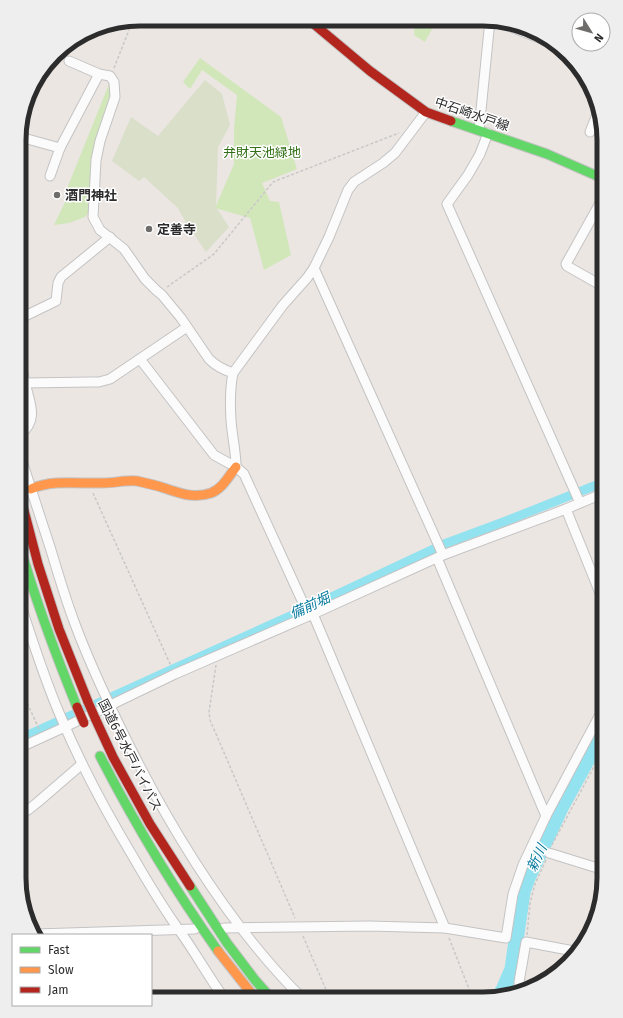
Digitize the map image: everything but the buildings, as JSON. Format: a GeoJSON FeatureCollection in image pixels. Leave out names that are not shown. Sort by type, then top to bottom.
{"type":"FeatureCollection","features":[{"type":"Feature","properties":{"kind":"main road","name":"中石崎水戸線"},"geometry":{"type":"LineString","coordinates":[[316,26],[370,71],[426,112],[547,154],[597,176]]}},
{"type":"Feature","properties":{"kind":"main road"},"geometry":{"type":"LineString","coordinates":[[31,489],[38,486],[58,483],[89,484],[135,481],[165,488],[185,496],[195,496],[211,493],[220,488],[236,468]]}},
{"type":"Feature","properties":{"kind":"main road","name":"国道6号水戸バイパス"},"geometry":{"type":"LineString","coordinates":[[26,519],[38,564],[59,629],[88,702],[113,757],[150,824],[227,943],[266,992]]}},
{"type":"Feature","properties":{"kind":"main road","name":"国道6号水戸バイパス"},"geometry":{"type":"LineString","coordinates":[[26,567],[53,647],[86,727]]}},
{"type":"Feature","properties":{"kind":"main road","name":"国道6号水戸バイパス"},"geometry":{"type":"LineString","coordinates":[[98,751],[122,799],[178,894],[232,970],[250,992]]}},
{"type":"Feature","properties":{"kind":"main road"},"geometry":{"type":"LineString","coordinates":[[227,943],[272,992]]}},
{"type":"Feature","properties":{"kind":"main road"},"geometry":{"type":"LineString","coordinates":[[232,970],[242,992]]}},
{"type":"Feature","properties":{"kind":"street"},"geometry":{"type":"LineString","coordinates":[[479,130],[489,26]]}},
{"type":"Feature","properties":{"kind":"street"},"geometry":{"type":"LineString","coordinates":[[69,61],[99,74],[110,76],[114,82],[115,97],[100,141],[96,160],[93,217],[100,230],[124,249],[145,279],[160,293],[181,318],[214,364],[233,373]]}},
{"type":"Feature","properties":{"kind":"street"},"geometry":{"type":"LineString","coordinates":[[50,176],[60,148],[99,74]]}},
{"type":"Feature","properties":{"kind":"street"},"geometry":{"type":"LineString","coordinates":[[236,468],[231,421],[231,384],[233,373],[282,305],[307,278],[314,268],[329,237],[348,190],[354,182],[383,163],[395,153],[426,112]]}},
{"type":"Feature","properties":{"kind":"street"},"geometry":{"type":"LineString","coordinates":[[590,132],[595,119]]}},
{"type":"Feature","properties":{"kind":"street"},"geometry":{"type":"LineString","coordinates":[[488,134],[480,154],[468,175],[447,204],[578,498]]}},
{"type":"Feature","properties":{"kind":"street"},"geometry":{"type":"LineString","coordinates":[[26,139],[60,148]]}},
{"type":"Feature","properties":{"kind":"street"},"geometry":{"type":"LineString","coordinates":[[593,174],[597,172]]}},
{"type":"Feature","properties":{"kind":"street"},"geometry":{"type":"LineString","coordinates":[[597,209],[566,264],[597,283]]}},
{"type":"Feature","properties":{"kind":"street"},"geometry":{"type":"LineString","coordinates":[[26,316],[56,301],[58,283],[61,277],[110,237]]}},
{"type":"Feature","properties":{"kind":"street"},"geometry":{"type":"LineString","coordinates":[[314,268],[440,552],[546,816]]}},
{"type":"Feature","properties":{"kind":"street"},"geometry":{"type":"LineString","coordinates":[[26,383],[100,382],[110,379],[187,327]]}},
{"type":"Feature","properties":{"kind":"street"},"geometry":{"type":"LineString","coordinates":[[140,359],[214,455],[244,474],[308,612],[445,928]]}},
{"type":"Feature","properties":{"kind":"street"},"geometry":{"type":"LineString","coordinates":[[26,388],[32,415],[26,429]]}},
{"type":"Feature","properties":{"kind":"street"},"geometry":{"type":"LineString","coordinates":[[26,474],[70,610],[87,654],[108,701],[145,776],[182,841],[240,928],[282,978],[296,992]]}},
{"type":"Feature","properties":{"kind":"street"},"geometry":{"type":"LineString","coordinates":[[26,744],[63,722],[108,701],[217,656],[308,612],[440,552],[566,509],[578,498],[597,494]]}},
{"type":"Feature","properties":{"kind":"street"},"geometry":{"type":"LineString","coordinates":[[566,509],[597,586]]}},
{"type":"Feature","properties":{"kind":"street"},"geometry":{"type":"LineString","coordinates":[[26,620],[63,722],[89,778],[117,830],[170,918],[220,992]]}},
{"type":"Feature","properties":{"kind":"street"},"geometry":{"type":"LineString","coordinates":[[224,928],[369,926],[445,928],[506,938],[513,894],[523,865],[546,816],[597,720]]}},
{"type":"Feature","properties":{"kind":"street"},"geometry":{"type":"LineString","coordinates":[[26,811],[82,764]]}},
{"type":"Feature","properties":{"kind":"street"},"geometry":{"type":"LineString","coordinates":[[550,850],[597,867]]}},
{"type":"Feature","properties":{"kind":"street"},"geometry":{"type":"LineString","coordinates":[[40,934],[196,929]]}},
{"type":"Feature","properties":{"kind":"street"},"geometry":{"type":"LineString","coordinates":[[519,986],[526,942],[571,950]]}},
{"type":"Feature","properties":{"kind":"path"},"geometry":{"type":"LineString","coordinates":[[110,76],[130,26]]}},
{"type":"Feature","properties":{"kind":"path"},"geometry":{"type":"LineString","coordinates":[[160,293],[214,254],[272,182],[401,132]]}},
{"type":"Feature","properties":{"kind":"path"},"geometry":{"type":"LineString","coordinates":[[89,484],[171,665]]}},
{"type":"Feature","properties":{"kind":"path"},"geometry":{"type":"LineString","coordinates":[[217,656],[209,712],[210,720],[327,992]]}},
{"type":"Feature","properties":{"kind":"path"},"geometry":{"type":"LineString","coordinates":[[26,700],[38,726]]}},
{"type":"Feature","properties":{"kind":"path"},"geometry":{"type":"LineString","coordinates":[[526,942],[530,903],[535,884],[550,850],[597,761]]}},
{"type":"Feature","properties":{"kind":"path"},"geometry":{"type":"LineString","coordinates":[[445,928],[470,992]]}},
{"type":"Feature","properties":{"kind":"green space"},"geometry":{"type":"Polygon","coordinates":[[[415,26],[434,26],[425,42],[414,35],[415,26]]]}},
{"type":"Feature","properties":{"kind":"green space","name":"弁財天池緑地"},"geometry":{"type":"Polygon","coordinates":[[[200,58],[281,117],[297,169],[262,183],[270,201],[279,202],[291,255],[264,270],[250,218],[215,208],[234,164],[234,128],[237,95],[202,70],[190,89],[183,82],[200,58]]]}},
{"type":"Feature","properties":{"kind":"green space"},"geometry":{"type":"Polygon","coordinates":[[[205,80],[222,94],[230,125],[218,147],[216,207],[229,227],[206,252],[178,208],[144,177],[139,181],[112,161],[131,117],[158,136],[205,80]]]}},
{"type":"Feature","properties":{"kind":"green space"},"geometry":{"type":"Polygon","coordinates":[[[109,84],[111,85],[111,97],[94,146],[90,211],[85,217],[69,223],[54,225],[68,196],[66,191],[109,84]]]}},
{"type":"Feature","properties":{"kind":"waterway","name":"備前堀"},"geometry":{"type":"LineString","coordinates":[[26,736],[310,607],[444,544],[597,485]]}},
{"type":"Feature","properties":{"kind":"waterway","name":"新川"},"geometry":{"type":"LineString","coordinates":[[503,990],[512,969],[523,892],[528,878],[561,808],[597,743]]}},
{"type":"Feature","properties":{"kind":"traffic: fast"},"geometry":{"type":"LineString","coordinates":[[451,121],[547,154],[597,176]]}},
{"type":"Feature","properties":{"kind":"traffic: fast"},"geometry":{"type":"LineString","coordinates":[[26,566],[46,626],[77,707]]}},
{"type":"Feature","properties":{"kind":"traffic: fast"},"geometry":{"type":"LineString","coordinates":[[100,756],[156,856],[218,951]]}},
{"type":"Feature","properties":{"kind":"traffic: fast"},"geometry":{"type":"LineString","coordinates":[[190,886],[227,943],[266,992]]}},
{"type":"Feature","properties":{"kind":"traffic: slow"},"geometry":{"type":"LineString","coordinates":[[31,489],[57,483],[137,481],[187,495],[204,495],[219,489],[236,467]]}},
{"type":"Feature","properties":{"kind":"traffic: slow"},"geometry":{"type":"LineString","coordinates":[[218,951],[250,992]]}},
{"type":"Feature","properties":{"kind":"traffic: jam"},"geometry":{"type":"LineString","coordinates":[[316,26],[370,71],[426,112],[451,121]]}},
{"type":"Feature","properties":{"kind":"traffic: jam"},"geometry":{"type":"LineString","coordinates":[[26,518],[38,564],[59,629],[88,702]]}},
{"type":"Feature","properties":{"kind":"traffic: jam"},"geometry":{"type":"LineString","coordinates":[[88,702],[95,718]]}},
{"type":"Feature","properties":{"kind":"traffic: jam"},"geometry":{"type":"LineString","coordinates":[[77,707],[84,723]]}},
{"type":"Feature","properties":{"kind":"traffic: jam"},"geometry":{"type":"LineString","coordinates":[[95,718],[113,757],[150,824],[190,886]]}},
{"type":"Feature","properties":{"kind":"place","name":"酒門神社"},"geometry":{"type":"Point","coordinates":[57,195]}},
{"type":"Feature","properties":{"kind":"place","name":"定善寺"},"geometry":{"type":"Point","coordinates":[149,229]}}]}
